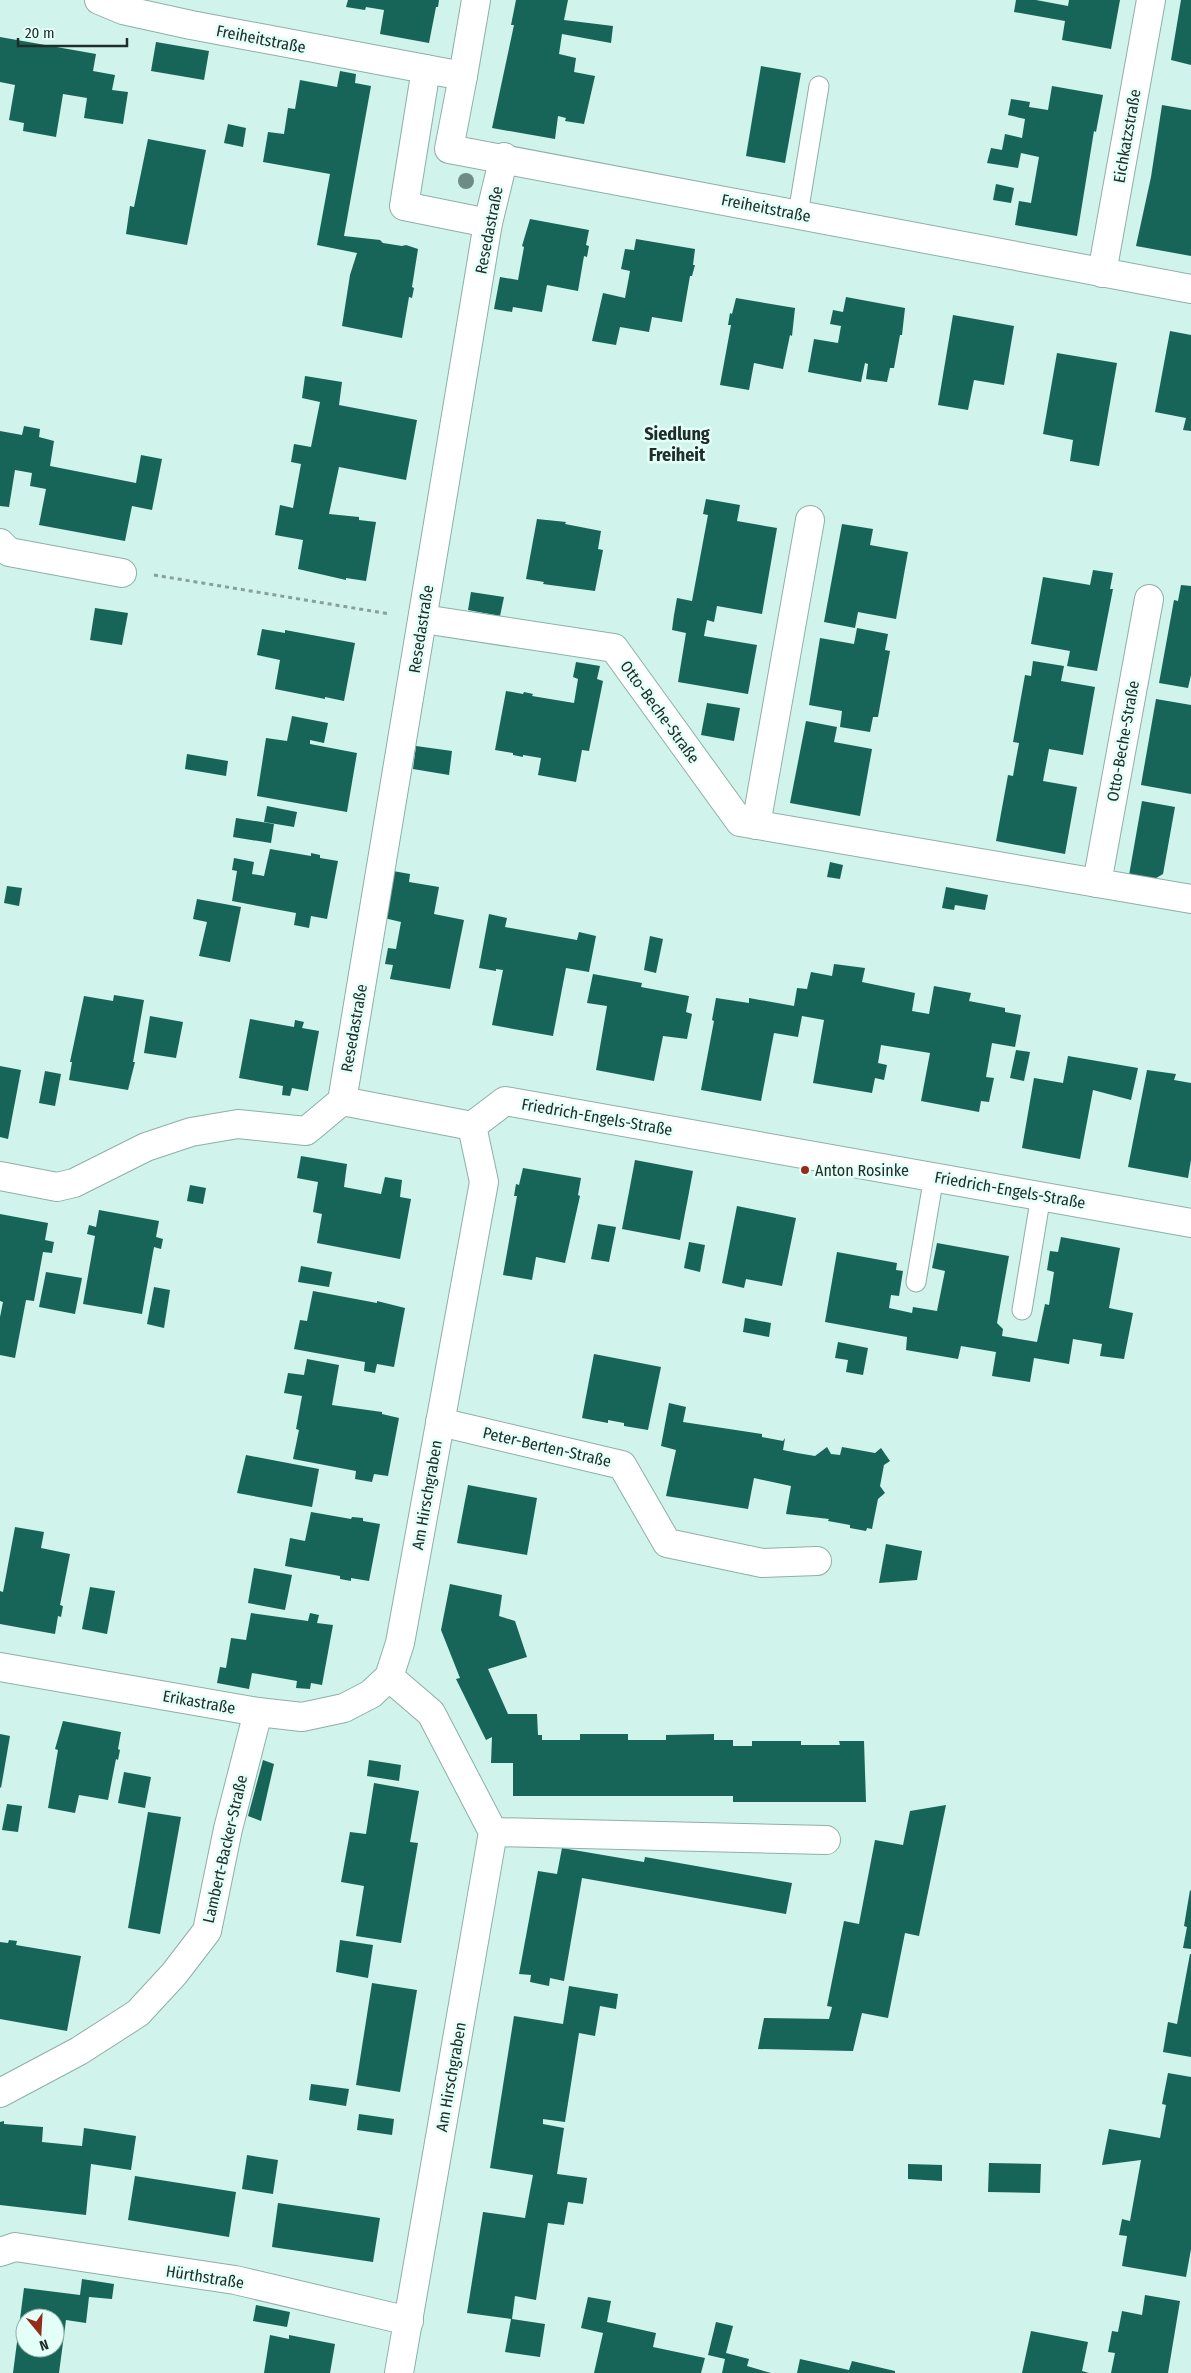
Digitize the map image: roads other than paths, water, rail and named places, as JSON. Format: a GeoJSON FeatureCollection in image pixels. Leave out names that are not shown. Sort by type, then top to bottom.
{"type":"FeatureCollection","features":[{"type":"Feature","properties":{"kind":"street","name":"Freiheitstraße"},"geometry":{"type":"LineString","coordinates":[[99,0],[122,10],[191,25],[463,76],[449,149],[1191,289]]}},
{"type":"Feature","properties":{"kind":"street"},"geometry":{"type":"LineString","coordinates":[[463,76],[476,0]]}},
{"type":"Feature","properties":{"kind":"street","name":"Eichkatzstraße"},"geometry":{"type":"LineString","coordinates":[[1102,272],[1151,0]]}},
{"type":"Feature","properties":{"kind":"street"},"geometry":{"type":"LineString","coordinates":[[426,70],[404,206],[488,223]]}},
{"type":"Feature","properties":{"kind":"street","name":"Resedastraße"},"geometry":{"type":"LineString","coordinates":[[342,1101],[488,223],[504,158]]}},
{"type":"Feature","properties":{"kind":"street"},"geometry":{"type":"LineString","coordinates":[[756,825],[810,520]]}},
{"type":"Feature","properties":{"kind":"street"},"geometry":{"type":"LineString","coordinates":[[0,544],[9,552],[122,573]]}},
{"type":"Feature","properties":{"kind":"street","name":"Otto-Beche-Straße"},"geometry":{"type":"LineString","coordinates":[[1097,883],[1149,599]]}},
{"type":"Feature","properties":{"kind":"street","name":"Otto-Beche-Straße"},"geometry":{"type":"LineString","coordinates":[[423,619],[614,648],[740,822],[1191,899]]}},
{"type":"Feature","properties":{"kind":"street"},"geometry":{"type":"LineString","coordinates":[[0,1176],[57,1187],[74,1183],[146,1147],[191,1132],[238,1124],[306,1132],[342,1101],[472,1126]]}},
{"type":"Feature","properties":{"kind":"street","name":"Friedrich-Engels-Straße"},"geometry":{"type":"LineString","coordinates":[[472,1126],[505,1101],[1191,1223]]}},
{"type":"Feature","properties":{"kind":"street","name":"Am Hirschgraben"},"geometry":{"type":"LineString","coordinates":[[389,1677],[400,1643],[484,1182],[472,1126]]}},
{"type":"Feature","properties":{"kind":"street","name":"Peter-Berten-Straße"},"geometry":{"type":"LineString","coordinates":[[440,1422],[622,1465],[667,1543],[762,1563],[817,1561]]}},
{"type":"Feature","properties":{"kind":"street","name":"Erikastraße"},"geometry":{"type":"LineString","coordinates":[[0,1667],[258,1712],[302,1717],[344,1708],[371,1694],[389,1677]]}},
{"type":"Feature","properties":{"kind":"street"},"geometry":{"type":"LineString","coordinates":[[389,1677],[431,1713],[493,1832],[826,1840]]}},
{"type":"Feature","properties":{"kind":"street","name":"Lambert-Backer-Straße"},"geometry":{"type":"LineString","coordinates":[[0,2093],[79,2052],[138,2013],[174,1974],[207,1930],[228,1829],[258,1712]]}},
{"type":"Feature","properties":{"kind":"street","name":"Am Hirschgraben"},"geometry":{"type":"LineString","coordinates":[[399,2373],[493,1832]]}},
{"type":"Feature","properties":{"kind":"street","name":"Hürthstraße"},"geometry":{"type":"LineString","coordinates":[[0,2252],[15,2247],[235,2280],[409,2321]]}},
{"type":"Feature","properties":{"kind":"lane"},"geometry":{"type":"LineString","coordinates":[[798,214],[819,86]]}},
{"type":"Feature","properties":{"kind":"lane"},"geometry":{"type":"LineString","coordinates":[[916,1282],[934,1176]]}},
{"type":"Feature","properties":{"kind":"lane"},"geometry":{"type":"LineString","coordinates":[[1022,1310],[1041,1195]]}},
{"type":"Feature","properties":{"kind":"place","name":"Anton Rosinke"},"geometry":{"type":"Point","coordinates":[805,1170]}},
{"type":"Feature","properties":{"kind":"district","name":"Siedlung Freiheit"},"geometry":{"type":"Point","coordinates":[677,444]}}]}
